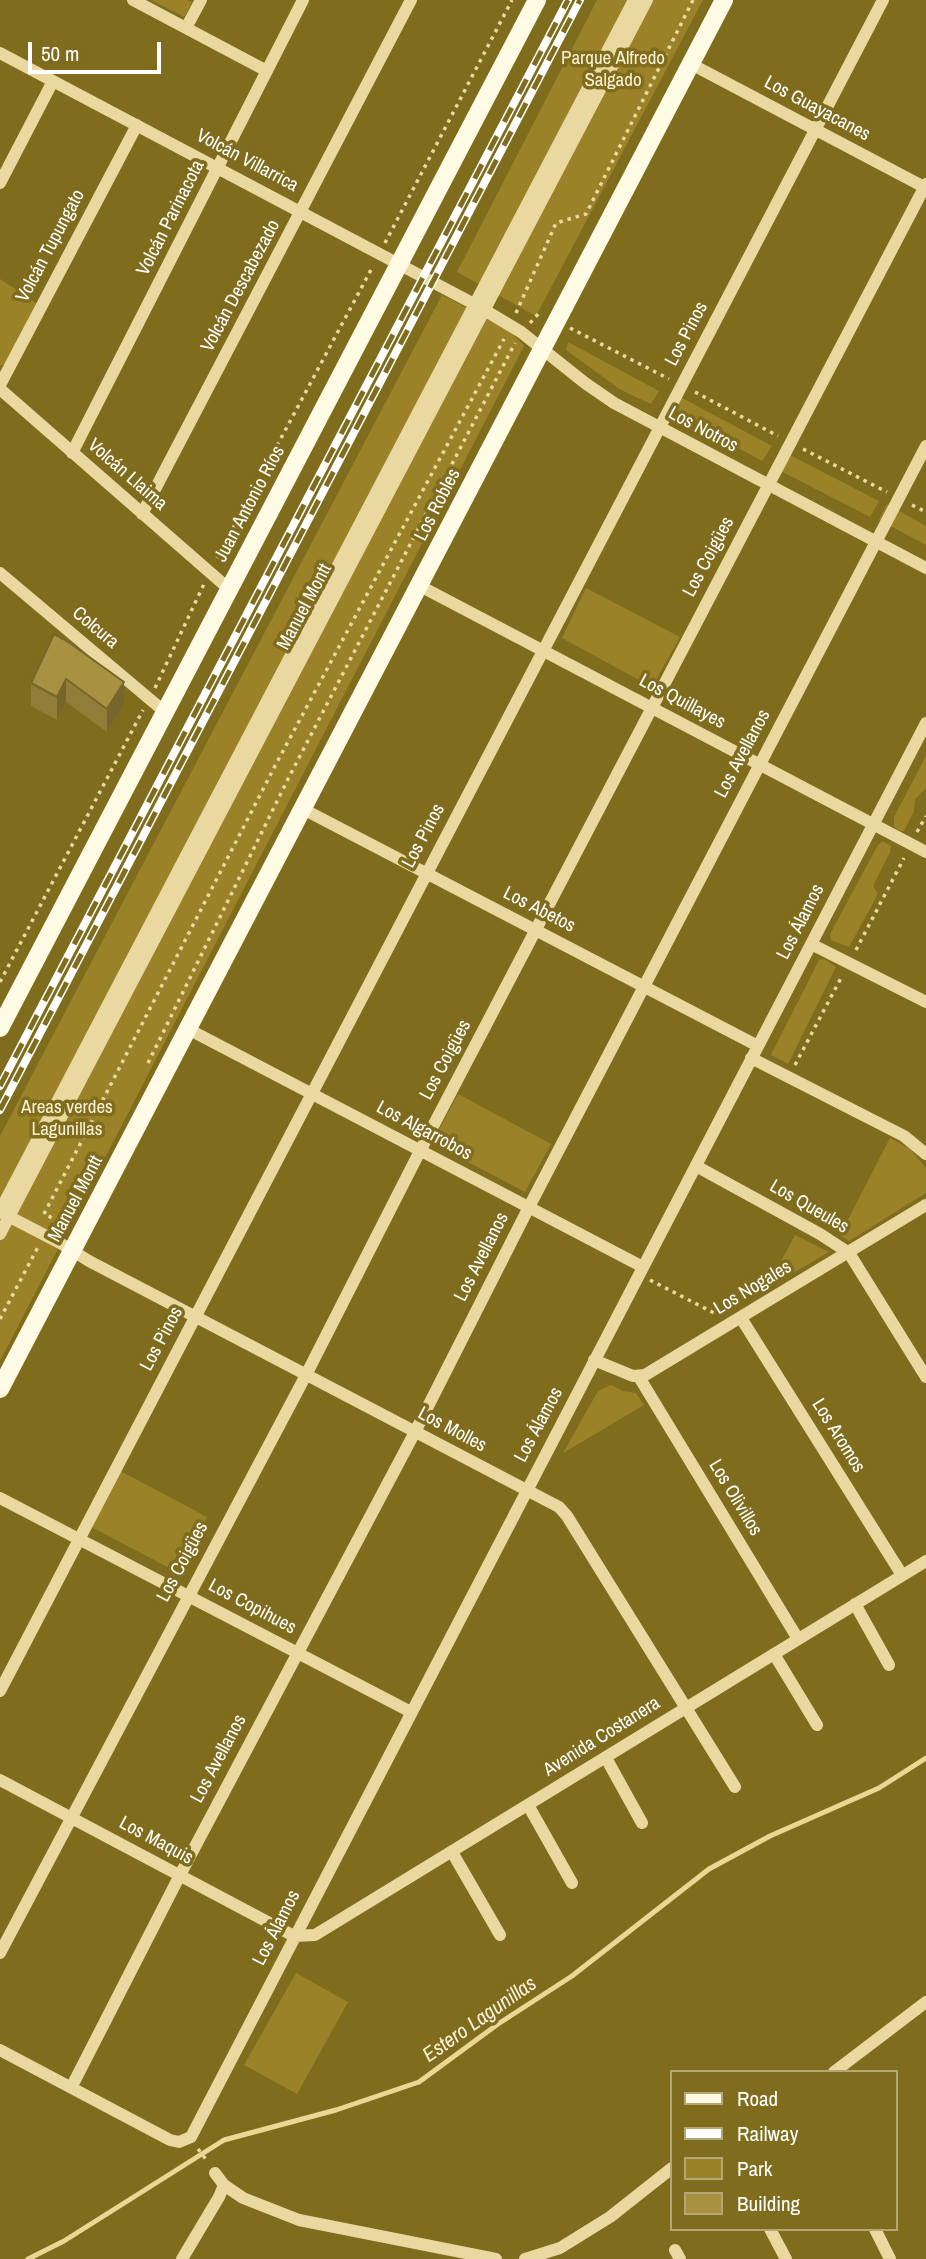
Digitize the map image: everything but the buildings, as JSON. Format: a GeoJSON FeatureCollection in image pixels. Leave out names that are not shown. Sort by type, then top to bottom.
{"type":"FeatureCollection","features":[{"type":"Feature","properties":{"kind":"main road","name":"Juan Antonio Ríos"},"geometry":{"type":"LineString","coordinates":[[0,1028],[537,0]]}},
{"type":"Feature","properties":{"kind":"main road","name":"Los Robles"},"geometry":{"type":"LineString","coordinates":[[188,1029],[724,0]]}},
{"type":"Feature","properties":{"kind":"main road","name":"Manuel Montt"},"geometry":{"type":"LineString","coordinates":[[0,1389],[188,1029]]}},
{"type":"Feature","properties":{"kind":"street"},"geometry":{"type":"LineString","coordinates":[[133,0],[267,71]]}},
{"type":"Feature","properties":{"kind":"street"},"geometry":{"type":"LineString","coordinates":[[186,28],[201,0]]}},
{"type":"Feature","properties":{"kind":"street","name":"Volcán Parinacota"},"geometry":{"type":"LineString","coordinates":[[72,453],[303,0]]}},
{"type":"Feature","properties":{"kind":"street","name":"Volcán Descabezado"},"geometry":{"type":"LineString","coordinates":[[142,514],[411,0]]}},
{"type":"Feature","properties":{"kind":"street","name":"Manuel Montt"},"geometry":{"type":"LineString","coordinates":[[480,307],[634,0]]}},
{"type":"Feature","properties":{"kind":"street","name":"Manuel Montt"},"geometry":{"type":"LineString","coordinates":[[0,1234],[3,1213],[480,307],[647,0]]}},
{"type":"Feature","properties":{"kind":"street","name":"Los Pinos"},"geometry":{"type":"LineString","coordinates":[[0,1691],[883,0]]}},
{"type":"Feature","properties":{"kind":"street","name":"Volcán Villarrica"},"geometry":{"type":"LineString","coordinates":[[0,53],[480,307]]}},
{"type":"Feature","properties":{"kind":"street","name":"Los Guayacanes"},"geometry":{"type":"LineString","coordinates":[[691,64],[925,186]]}},
{"type":"Feature","properties":{"kind":"street"},"geometry":{"type":"LineString","coordinates":[[0,183],[53,81]]}},
{"type":"Feature","properties":{"kind":"street","name":"Volcán Tupungato"},"geometry":{"type":"LineString","coordinates":[[0,387],[137,125]]}},
{"type":"Feature","properties":{"kind":"street","name":"Los Coigües"},"geometry":{"type":"LineString","coordinates":[[0,1953],[187,1595],[306,1375],[420,1150],[925,186]]}},
{"type":"Feature","properties":{"kind":"street","name":"Los Notros"},"geometry":{"type":"LineString","coordinates":[[480,307],[543,348],[600,394],[659,429],[926,568]]}},
{"type":"Feature","properties":{"kind":"street","name":"Volcán Llaima"},"geometry":{"type":"LineString","coordinates":[[0,387],[229,589]]}},
{"type":"Feature","properties":{"kind":"street","name":"Los Avellanos"},"geometry":{"type":"LineString","coordinates":[[72,2086],[296,1652],[415,1432],[926,446]]}},
{"type":"Feature","properties":{"kind":"street","name":"Colcura"},"geometry":{"type":"LineString","coordinates":[[0,573],[165,712]]}},
{"type":"Feature","properties":{"kind":"street","name":"Los Quillayes"},"geometry":{"type":"LineString","coordinates":[[420,586],[926,852]]}},
{"type":"Feature","properties":{"kind":"street","name":"Los Álamos"},"geometry":{"type":"LineString","coordinates":[[72,2086],[170,2140],[183,2142],[193,2133],[926,723]]}},
{"type":"Feature","properties":{"kind":"street","name":"Los Abetos"},"geometry":{"type":"LineString","coordinates":[[303,809],[758,1046]]}},
{"type":"Feature","properties":{"kind":"street"},"geometry":{"type":"LineString","coordinates":[[811,944],[926,1002]]}},
{"type":"Feature","properties":{"kind":"street","name":"Los Algarrobos"},"geometry":{"type":"LineString","coordinates":[[188,1029],[529,1208],[641,1271]]}},
{"type":"Feature","properties":{"kind":"street"},"geometry":{"type":"LineString","coordinates":[[751,1058],[904,1136],[926,1154]]}},
{"type":"Feature","properties":{"kind":"street","name":"Los Queules"},"geometry":{"type":"LineString","coordinates":[[696,1166],[820,1234],[849,1253],[926,1377]]}},
{"type":"Feature","properties":{"kind":"street","name":"Los Nogales"},"geometry":{"type":"LineString","coordinates":[[639,1377],[650,1373],[926,1205]]}},
{"type":"Feature","properties":{"kind":"street","name":"Los Molles"},"geometry":{"type":"LineString","coordinates":[[3,1213],[195,1317],[554,1504],[567,1516],[735,1787]]}},
{"type":"Feature","properties":{"kind":"street","name":"Los Aromos"},"geometry":{"type":"LineString","coordinates":[[737,1320],[902,1575]]}},
{"type":"Feature","properties":{"kind":"street"},"geometry":{"type":"LineString","coordinates":[[594,1360],[622,1373],[639,1377]]}},
{"type":"Feature","properties":{"kind":"street","name":"Los Olivillos"},"geometry":{"type":"LineString","coordinates":[[639,1377],[799,1639]]}},
{"type":"Feature","properties":{"kind":"street","name":"Los Copihues"},"geometry":{"type":"LineString","coordinates":[[0,1498],[411,1712]]}},
{"type":"Feature","properties":{"kind":"street","name":"Avenida Costanera"},"geometry":{"type":"LineString","coordinates":[[294,1936],[304,1937],[320,1933],[926,1560]]}},
{"type":"Feature","properties":{"kind":"street"},"geometry":{"type":"LineString","coordinates":[[855,1604],[889,1665]]}},
{"type":"Feature","properties":{"kind":"street"},"geometry":{"type":"LineString","coordinates":[[774,1654],[817,1725]]}},
{"type":"Feature","properties":{"kind":"street"},"geometry":{"type":"LineString","coordinates":[[606,1758],[642,1823]]}},
{"type":"Feature","properties":{"kind":"street","name":"Los Maquis"},"geometry":{"type":"LineString","coordinates":[[0,1780],[294,1936]]}},
{"type":"Feature","properties":{"kind":"street"},"geometry":{"type":"LineString","coordinates":[[528,1805],[572,1883]]}},
{"type":"Feature","properties":{"kind":"street"},"geometry":{"type":"LineString","coordinates":[[452,1852],[500,1935]]}},
{"type":"Feature","properties":{"kind":"street"},"geometry":{"type":"LineString","coordinates":[[837,2070],[926,2002]]}},
{"type":"Feature","properties":{"kind":"street"},"geometry":{"type":"LineString","coordinates":[[0,2050],[72,2086]]}},
{"type":"Feature","properties":{"kind":"street"},"geometry":{"type":"LineString","coordinates":[[526,2259],[560,2248],[610,2217],[670,2170]]}},
{"type":"Feature","properties":{"kind":"street"},"geometry":{"type":"LineString","coordinates":[[215,2173],[224,2185],[243,2198],[299,2220],[496,2259]]}},
{"type":"Feature","properties":{"kind":"street"},"geometry":{"type":"LineString","coordinates":[[182,2259],[224,2185]]}},
{"type":"Feature","properties":{"kind":"street"},"geometry":{"type":"LineString","coordinates":[[771,2231],[786,2259]]}},
{"type":"Feature","properties":{"kind":"street"},"geometry":{"type":"LineString","coordinates":[[876,2231],[890,2259]]}},
{"type":"Feature","properties":{"kind":"path"},"geometry":{"type":"LineString","coordinates":[[0,982],[149,699],[209,573],[512,0]]}},
{"type":"Feature","properties":{"kind":"path"},"geometry":{"type":"LineString","coordinates":[[144,1071],[289,777],[516,329],[556,223],[586,214],[693,0]]}},
{"type":"Feature","properties":{"kind":"path"},"geometry":{"type":"LineString","coordinates":[[589,222],[595,209]]}},
{"type":"Feature","properties":{"kind":"path"},"geometry":{"type":"LineString","coordinates":[[0,1319],[38,1247],[47,1251],[53,1240],[61,1222],[44,1214],[275,766],[503,344],[516,329],[544,308]]}},
{"type":"Feature","properties":{"kind":"path"},"geometry":{"type":"LineString","coordinates":[[571,328],[926,512]]}},
{"type":"Feature","properties":{"kind":"path"},"geometry":{"type":"LineString","coordinates":[[789,1077],[926,816]]}},
{"type":"Feature","properties":{"kind":"path"},"geometry":{"type":"LineString","coordinates":[[641,1271],[737,1320]]}},
{"type":"Feature","properties":{"kind":"green space"},"geometry":{"type":"Polygon","coordinates":[[[151,0],[187,0],[192,2],[184,17],[151,0]]]}},
{"type":"Feature","properties":{"kind":"green space","name":"Parque Alfredo Salgado"},"geometry":{"type":"Polygon","coordinates":[[[597,0],[703,0],[536,316],[457,272],[597,0]]]}},
{"type":"Feature","properties":{"kind":"green space"},"geometry":{"type":"Polygon","coordinates":[[[0,279],[36,303],[6,364],[0,366],[0,279]]]}},
{"type":"Feature","properties":{"kind":"green space","name":"Areas verdes Lagunillas"},"geometry":{"type":"Polygon","coordinates":[[[442,295],[509,330],[524,346],[0,1361],[0,1136],[442,295]]]}},
{"type":"Feature","properties":{"kind":"green space"},"geometry":{"type":"Polygon","coordinates":[[[568,342],[659,391],[651,404],[621,390],[566,350],[568,342]]]}},
{"type":"Feature","properties":{"kind":"green space"},"geometry":{"type":"Polygon","coordinates":[[[671,392],[772,446],[762,461],[664,407],[671,392]]]}},
{"type":"Feature","properties":{"kind":"green space"},"geometry":{"type":"Polygon","coordinates":[[[782,451],[879,501],[870,517],[773,467],[782,451]]]}},
{"type":"Feature","properties":{"kind":"green space"},"geometry":{"type":"Polygon","coordinates":[[[887,504],[926,526],[926,545],[879,520],[887,504]]]}},
{"type":"Feature","properties":{"kind":"green space"},"geometry":{"type":"Polygon","coordinates":[[[586,588],[680,637],[652,687],[562,638],[586,588]]]}},
{"type":"Feature","properties":{"kind":"green space"},"geometry":{"type":"Polygon","coordinates":[[[926,756],[926,788],[915,799],[914,811],[904,831],[900,831],[894,827],[894,817],[926,756]]]}},
{"type":"Feature","properties":{"kind":"green space"},"geometry":{"type":"Polygon","coordinates":[[[883,841],[891,846],[873,886],[878,894],[849,947],[831,940],[830,934],[878,845],[883,841]]]}},
{"type":"Feature","properties":{"kind":"green space"},"geometry":{"type":"Polygon","coordinates":[[[824,959],[836,967],[788,1064],[771,1055],[819,960],[824,959]]]}},
{"type":"Feature","properties":{"kind":"green space"},"geometry":{"type":"Polygon","coordinates":[[[458,1094],[551,1144],[525,1192],[432,1143],[458,1094]]]}},
{"type":"Feature","properties":{"kind":"green space"},"geometry":{"type":"Polygon","coordinates":[[[890,1138],[910,1149],[926,1168],[926,1193],[849,1241],[840,1235],[890,1138]]]}},
{"type":"Feature","properties":{"kind":"green space"},"geometry":{"type":"Polygon","coordinates":[[[795,1235],[829,1252],[767,1288],[795,1235]]]}},
{"type":"Feature","properties":{"kind":"green space"},"geometry":{"type":"Polygon","coordinates":[[[611,1385],[636,1393],[644,1405],[563,1453],[598,1391],[611,1385]]]}},
{"type":"Feature","properties":{"kind":"green space"},"geometry":{"type":"Polygon","coordinates":[[[111,1466],[207,1517],[177,1572],[82,1522],[111,1466]]]}},
{"type":"Feature","properties":{"kind":"green space"},"geometry":{"type":"Polygon","coordinates":[[[296,1973],[348,2002],[297,2094],[244,2065],[296,1973]]]}},
{"type":"Feature","properties":{"kind":"waterway","name":"Estero Lagunillas"},"geometry":{"type":"LineString","coordinates":[[28,2259],[64,2241],[224,2140],[336,2110],[419,2082],[498,2024],[572,1976],[709,1869],[770,1836],[879,1788],[926,1758]]}},
{"type":"Feature","properties":{"kind":"railway"},"geometry":{"type":"LineString","coordinates":[[0,1086],[568,0]]}},
{"type":"Feature","properties":{"kind":"railway"},"geometry":{"type":"LineString","coordinates":[[0,1110],[580,0]]}}]}
